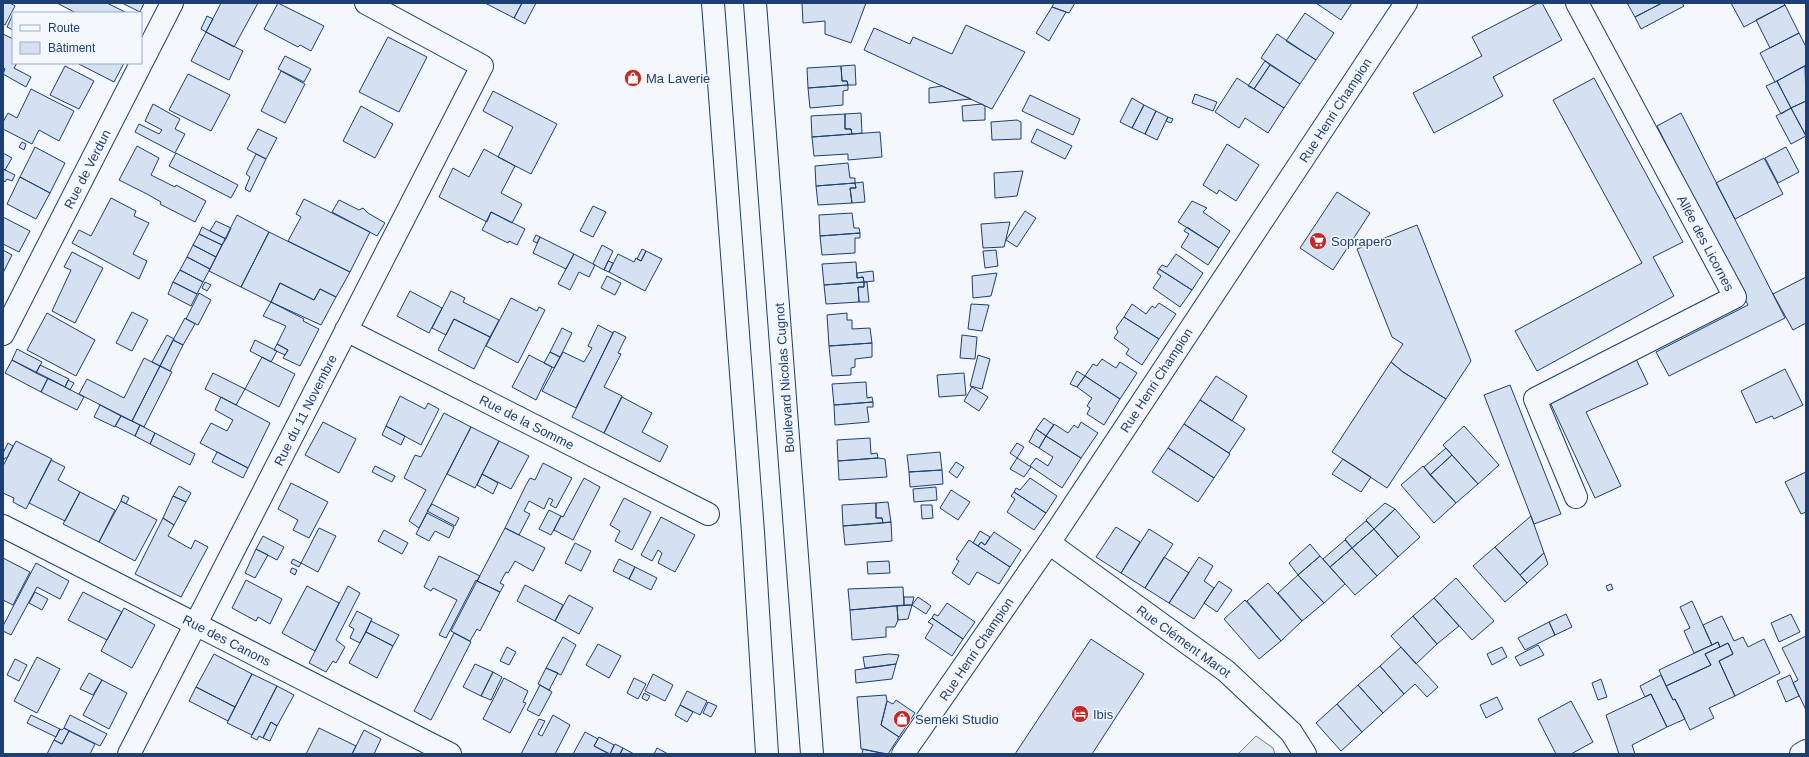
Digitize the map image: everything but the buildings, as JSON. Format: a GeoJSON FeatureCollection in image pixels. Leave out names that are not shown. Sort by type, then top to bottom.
{"type":"FeatureCollection","features":[{"type":"Feature","properties":{"kind":"street","name":"Rue de Verdun"},"geometry":{"type":"LineString","coordinates":[[142,62],[172,3]]}},
{"type":"Feature","properties":{"kind":"street","name":"Rue du 11 Novembre"},"geometry":{"type":"LineString","coordinates":[[129,754],[482,66],[366,3]]}},
{"type":"Feature","properties":{"kind":"street"},"geometry":{"type":"LineString","coordinates":[[713,3],[753,532],[767,754]]}},
{"type":"Feature","properties":{"kind":"street","name":"Boulevard Nicolas Cugnot"},"geometry":{"type":"LineString","coordinates":[[755,3],[812,754]]}},
{"type":"Feature","properties":{"kind":"street","name":"Allée des Licornes"},"geometry":{"type":"LineString","coordinates":[[1576,497],[1534,399],[1735,297],[1577,3]]}},
{"type":"Feature","properties":{"kind":"street","name":"Rue Henri Champion"},"geometry":{"type":"LineString","coordinates":[[903,754],[1049,543],[1408,5]]}},
{"type":"Feature","properties":{"kind":"street","name":"Rue de Verdun"},"geometry":{"type":"LineString","coordinates":[[3,334],[141,64]]}},
{"type":"Feature","properties":{"kind":"street","name":"Rue de la Somme"},"geometry":{"type":"LineString","coordinates":[[346,330],[708,514]]}},
{"type":"Feature","properties":{"kind":"street","name":"Rue des Canons"},"geometry":{"type":"LineString","coordinates":[[3,526],[450,754]]}},
{"type":"Feature","properties":{"kind":"street","name":"Rue Clément Marot"},"geometry":{"type":"LineString","coordinates":[[1049,543],[1226,671],[1291,732],[1305,754]]}},
{"type":"Feature","properties":{"kind":"street"},"geometry":{"type":"LineString","coordinates":[[1801,754],[1806,752]]}},
{"type":"Feature","properties":{"kind":"shaded area"},"geometry":{"type":"Polygon","coordinates":[[[1256,736],[1273,748],[1275,754],[1238,754],[1256,736]]]}},
{"type":"Feature","properties":{"kind":"place","name":"Ma Laverie"},"geometry":{"type":"Point","coordinates":[633,78]}},
{"type":"Feature","properties":{"kind":"place","name":"Soprapero"},"geometry":{"type":"Point","coordinates":[1318,241]}},
{"type":"Feature","properties":{"kind":"place","name":"Ibis"},"geometry":{"type":"Point","coordinates":[1080,714]}},
{"type":"Feature","properties":{"kind":"place","name":"Semeki Studio"},"geometry":{"type":"Point","coordinates":[902,719]}}]}
